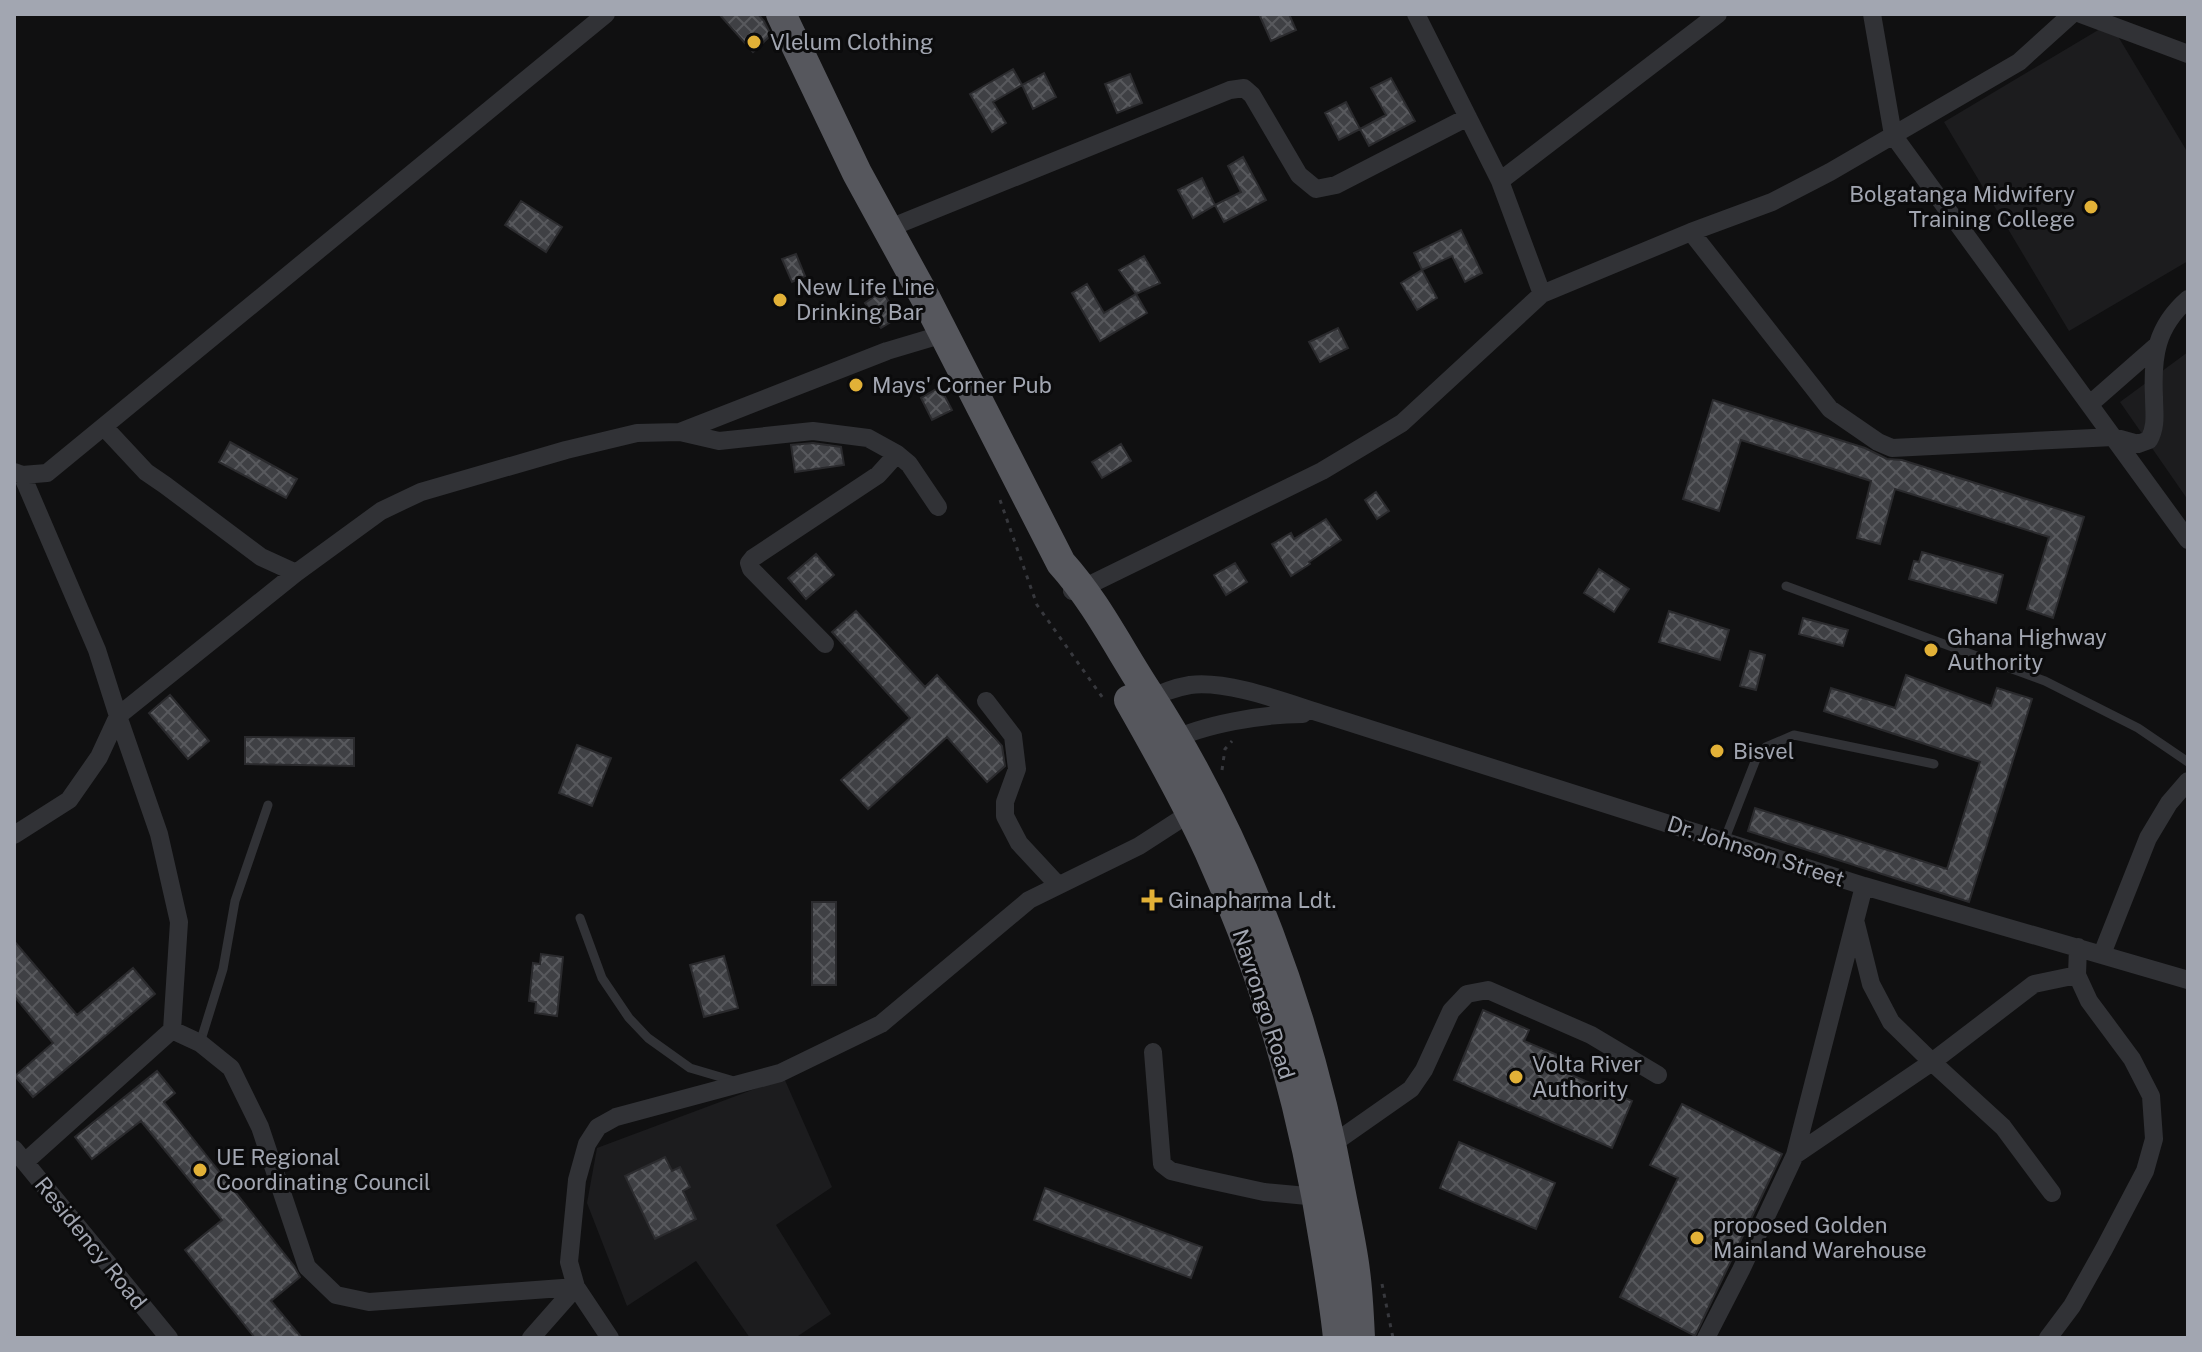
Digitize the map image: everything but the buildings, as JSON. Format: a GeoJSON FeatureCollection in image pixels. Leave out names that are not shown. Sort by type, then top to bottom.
{"type":"FeatureCollection","features":[{"type":"Feature","properties":{"kind":"highway","name":"Navrongo Road"},"geometry":{"type":"LineString","coordinates":[[781,14],[850,159],[1061,563],[1166,743],[1212,804],[1267,931],[1308,1052],[1321,1152],[1318,1197],[1338,1338]]}},
{"type":"Feature","properties":{"kind":"highway","name":"Navrongo Road"},"geometry":{"type":"LineString","coordinates":[[1166,743],[1190,813],[1210,853],[1264,992],[1289,1075],[1321,1152],[1355,1270],[1360,1338]]}},
{"type":"Feature","properties":{"kind":"street"},"geometry":{"type":"LineString","coordinates":[[19,1155],[172,1030],[179,922],[159,834],[97,650],[18,473],[47,473],[606,14]]}},
{"type":"Feature","properties":{"kind":"street"},"geometry":{"type":"LineString","coordinates":[[1416,14],[1500,181],[1542,294]]}},
{"type":"Feature","properties":{"kind":"street"},"geometry":{"type":"LineString","coordinates":[[1500,181],[1718,14]]}},
{"type":"Feature","properties":{"kind":"street"},"geometry":{"type":"LineString","coordinates":[[1872,14],[1893,135],[2188,540]]}},
{"type":"Feature","properties":{"kind":"street"},"geometry":{"type":"LineString","coordinates":[[1076,590],[1322,471],[1402,423],[1542,294],[1772,202],[1830,172],[2019,62],[2072,14]]}},
{"type":"Feature","properties":{"kind":"street"},"geometry":{"type":"LineString","coordinates":[[2081,14],[2188,54]]}},
{"type":"Feature","properties":{"kind":"street"},"geometry":{"type":"LineString","coordinates":[[887,229],[1230,90],[1244,88],[1252,95],[1299,175],[1316,189],[1336,185],[1468,117]]}},
{"type":"Feature","properties":{"kind":"street"},"geometry":{"type":"LineString","coordinates":[[1691,232],[1830,409],[1892,448],[2113,437],[2138,444],[2149,440],[2155,429],[2155,347]]}},
{"type":"Feature","properties":{"kind":"street"},"geometry":{"type":"LineString","coordinates":[[2090,404],[2155,347],[2173,312],[2188,299]]}},
{"type":"Feature","properties":{"kind":"street"},"geometry":{"type":"LineString","coordinates":[[680,432],[887,351],[944,334]]}},
{"type":"Feature","properties":{"kind":"street"},"geometry":{"type":"LineString","coordinates":[[104,427],[155,479],[261,557],[296,573]]}},
{"type":"Feature","properties":{"kind":"street"},"geometry":{"type":"LineString","coordinates":[[14,835],[69,800],[99,757],[118,716],[296,573],[381,511],[421,492],[637,433],[680,432],[719,441],[813,431],[868,438],[897,454],[909,464],[938,507]]}},
{"type":"Feature","properties":{"kind":"street"},"geometry":{"type":"LineString","coordinates":[[825,644],[751,569],[749,563],[878,475],[897,454]]}},
{"type":"Feature","properties":{"kind":"street","name":"Dr. Johnson Street"},"geometry":{"type":"LineString","coordinates":[[1142,702],[1162,692],[1192,685],[1237,689],[1864,886],[2188,980]]}},
{"type":"Feature","properties":{"kind":"street"},"geometry":{"type":"LineString","coordinates":[[986,701],[1013,736],[1017,769],[1005,802],[1005,816],[1019,843],[1058,885]]}},
{"type":"Feature","properties":{"kind":"street","name":"Dr. Johnson Street"},"geometry":{"type":"LineString","coordinates":[[1166,743],[1265,715],[1326,715]]}},
{"type":"Feature","properties":{"kind":"street"},"geometry":{"type":"LineString","coordinates":[[2102,954],[2148,838],[2169,803],[2188,781]]}},
{"type":"Feature","properties":{"kind":"street"},"geometry":{"type":"LineString","coordinates":[[610,1338],[576,1287],[569,1262],[577,1180],[587,1144],[598,1127],[616,1117],[780,1073],[881,1024],[1029,900],[1139,846],[1190,813]]}},
{"type":"Feature","properties":{"kind":"street"},"geometry":{"type":"LineString","coordinates":[[1706,1338],[1795,1155],[1864,886]]}},
{"type":"Feature","properties":{"kind":"street"},"geometry":{"type":"LineString","coordinates":[[1855,921],[1871,984],[1891,1022],[2003,1127],[2052,1193]]}},
{"type":"Feature","properties":{"kind":"street"},"geometry":{"type":"LineString","coordinates":[[2048,1338],[2072,1306],[2111,1236],[2145,1171],[2154,1139],[2151,1096],[2132,1059],[2089,1001],[2077,975],[2078,947]]}},
{"type":"Feature","properties":{"kind":"street"},"geometry":{"type":"LineString","coordinates":[[1795,1155],[1932,1062],[2034,984],[2077,975]]}},
{"type":"Feature","properties":{"kind":"street"},"geometry":{"type":"LineString","coordinates":[[1321,1152],[1411,1089],[1424,1070],[1451,1011],[1467,994],[1488,990],[1591,1035],[1658,1075]]}},
{"type":"Feature","properties":{"kind":"street"},"geometry":{"type":"LineString","coordinates":[[172,1030],[200,1043],[231,1068],[260,1127],[307,1267],[336,1295],[369,1302],[576,1287]]}},
{"type":"Feature","properties":{"kind":"street"},"geometry":{"type":"LineString","coordinates":[[1153,1052],[1162,1164],[1171,1171],[1264,1192],[1318,1197]]}},
{"type":"Feature","properties":{"kind":"street","name":"Residency Road"},"geometry":{"type":"LineString","coordinates":[[19,1155],[169,1338]]}},
{"type":"Feature","properties":{"kind":"street"},"geometry":{"type":"LineString","coordinates":[[531,1338],[576,1287]]}},
{"type":"Feature","properties":{"kind":"lane"},"geometry":{"type":"LineString","coordinates":[[1786,586],[2045,681],[2138,728],[2188,762]]}},
{"type":"Feature","properties":{"kind":"lane"},"geometry":{"type":"LineString","coordinates":[[1724,841],[1758,754],[1766,747],[1794,735],[1934,764]]}},
{"type":"Feature","properties":{"kind":"lane"},"geometry":{"type":"LineString","coordinates":[[200,1043],[223,969],[235,901],[268,805]]}},
{"type":"Feature","properties":{"kind":"lane"},"geometry":{"type":"LineString","coordinates":[[580,918],[602,978],[629,1018],[648,1038],[690,1068],[741,1083]]}},
{"type":"Feature","properties":{"kind":"shaded area","name":"Bolgatanga Midwifery Training College"},"geometry":{"type":"Polygon","coordinates":[[[2110,23],[2188,153],[2188,261],[2069,331],[1944,122],[2110,23]]]}},
{"type":"Feature","properties":{"kind":"shaded area"},"geometry":{"type":"Polygon","coordinates":[[[2188,352],[2188,500],[2120,402],[2188,352]]]}},
{"type":"Feature","properties":{"kind":"shaded area"},"geometry":{"type":"Polygon","coordinates":[[[784,1078],[832,1187],[776,1225],[831,1314],[795,1338],[750,1338],[696,1261],[627,1306],[587,1203],[597,1148],[784,1078]]]}},
{"type":"Feature","properties":{"kind":"place","name":"Vlelum Clothing"},"geometry":{"type":"Point","coordinates":[754,42]}},
{"type":"Feature","properties":{"kind":"place","name":"Bolgatanga Midwifery Training College"},"geometry":{"type":"Point","coordinates":[2091,207]}},
{"type":"Feature","properties":{"kind":"place","name":"New Life Line Drinking Bar"},"geometry":{"type":"Point","coordinates":[780,300]}},
{"type":"Feature","properties":{"kind":"place","name":"Mays' Corner Pub"},"geometry":{"type":"Point","coordinates":[856,385]}},
{"type":"Feature","properties":{"kind":"place","name":"Ghana Highway Authority"},"geometry":{"type":"Point","coordinates":[1931,650]}},
{"type":"Feature","properties":{"kind":"place","name":"Bisvel"},"geometry":{"type":"Point","coordinates":[1717,751]}},
{"type":"Feature","properties":{"kind":"place","name":"Ginapharma Ldt."},"geometry":{"type":"Point","coordinates":[1152,900]}},
{"type":"Feature","properties":{"kind":"place","name":"Volta River Authority"},"geometry":{"type":"Point","coordinates":[1516,1077]}},
{"type":"Feature","properties":{"kind":"place","name":"UE Regional Coordinating Council"},"geometry":{"type":"Point","coordinates":[200,1170]}},
{"type":"Feature","properties":{"kind":"place","name":"proposed Golden Mainland Warehouse"},"geometry":{"type":"Point","coordinates":[1697,1238]}}]}
